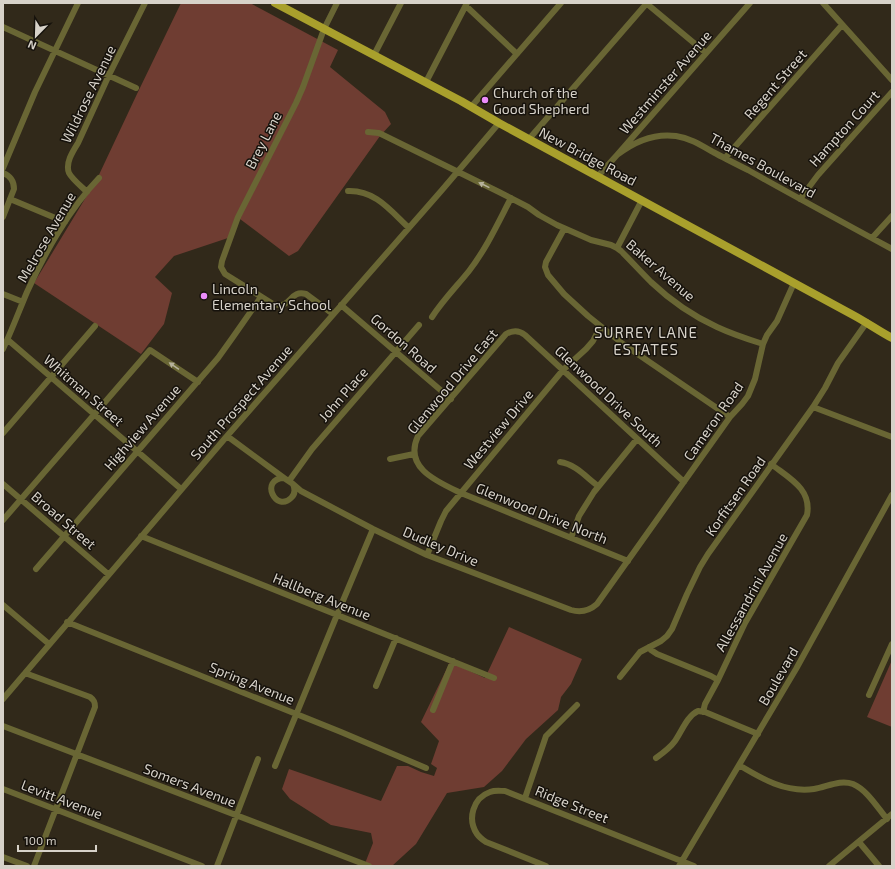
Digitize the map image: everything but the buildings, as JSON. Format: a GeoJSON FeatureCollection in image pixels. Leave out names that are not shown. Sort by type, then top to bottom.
{"type":"FeatureCollection","features":[{"type":"Feature","properties":{"kind":"main road","name":"New Bridge Road"},"geometry":{"type":"LineString","coordinates":[[275,3],[426,82],[498,123],[794,283],[867,322],[892,333]]}},
{"type":"Feature","properties":{"kind":"main road","name":"New Bridge Road"},"geometry":{"type":"LineString","coordinates":[[867,322],[873,328],[892,338]]}},
{"type":"Feature","properties":{"kind":"street"},"geometry":{"type":"LineString","coordinates":[[3,168],[35,92],[78,3]]}},
{"type":"Feature","properties":{"kind":"street","name":"Wildrose Avenue"},"geometry":{"type":"LineString","coordinates":[[87,192],[72,177],[68,164],[109,75],[145,3]]}},
{"type":"Feature","properties":{"kind":"street","name":"Brey Lane"},"geometry":{"type":"LineString","coordinates":[[261,297],[225,274],[222,267],[222,261],[238,217],[296,102],[324,29],[337,3]]}},
{"type":"Feature","properties":{"kind":"street"},"geometry":{"type":"LineString","coordinates":[[374,55],[401,3]]}},
{"type":"Feature","properties":{"kind":"street"},"geometry":{"type":"LineString","coordinates":[[471,107],[559,5],[551,3]]}},
{"type":"Feature","properties":{"kind":"street"},"geometry":{"type":"LineString","coordinates":[[529,139],[646,3],[706,53]]}},
{"type":"Feature","properties":{"kind":"street","name":"Westminster Avenue"},"geometry":{"type":"LineString","coordinates":[[598,176],[750,3]]}},
{"type":"Feature","properties":{"kind":"street"},"geometry":{"type":"LineString","coordinates":[[823,3],[892,80]]}},
{"type":"Feature","properties":{"kind":"street"},"geometry":{"type":"LineString","coordinates":[[426,82],[467,4],[517,54]]}},
{"type":"Feature","properties":{"kind":"street","name":"Regent Street"},"geometry":{"type":"LineString","coordinates":[[725,158],[842,25]]}},
{"type":"Feature","properties":{"kind":"street"},"geometry":{"type":"LineString","coordinates":[[3,27],[136,88]]}},
{"type":"Feature","properties":{"kind":"street","name":"Hampton Court"},"geometry":{"type":"LineString","coordinates":[[800,199],[818,174],[892,92]]}},
{"type":"Feature","properties":{"kind":"street","name":"South Prospect Avenue"},"geometry":{"type":"LineString","coordinates":[[3,698],[181,489],[408,227],[458,172],[498,123]]}},
{"type":"Feature","properties":{"kind":"street","name":"Baker Avenue"},"geometry":{"type":"LineString","coordinates":[[368,132],[379,133],[511,198],[564,229],[591,240],[617,248],[652,282],[689,311],[717,327],[763,344]]}},
{"type":"Feature","properties":{"kind":"street","name":"Thames Boulevard"},"geometry":{"type":"LineString","coordinates":[[618,155],[634,143],[655,136],[677,136],[695,142],[892,249]]}},
{"type":"Feature","properties":{"kind":"street"},"geometry":{"type":"LineString","coordinates":[[3,173],[11,178],[14,185],[14,189],[3,217]]}},
{"type":"Feature","properties":{"kind":"street","name":"Melrose Avenue"},"geometry":{"type":"LineString","coordinates":[[3,349],[36,274],[51,246],[65,222],[99,178]]}},
{"type":"Feature","properties":{"kind":"street"},"geometry":{"type":"LineString","coordinates":[[348,191],[360,191],[374,197],[408,227]]}},
{"type":"Feature","properties":{"kind":"street"},"geometry":{"type":"LineString","coordinates":[[432,317],[439,306],[470,271],[511,198]]}},
{"type":"Feature","properties":{"kind":"street"},"geometry":{"type":"LineString","coordinates":[[10,199],[65,222]]}},
{"type":"Feature","properties":{"kind":"street"},"geometry":{"type":"LineString","coordinates":[[617,248],[642,200]]}},
{"type":"Feature","properties":{"kind":"street"},"geometry":{"type":"LineString","coordinates":[[872,238],[892,216]]}},
{"type":"Feature","properties":{"kind":"street"},"geometry":{"type":"LineString","coordinates":[[564,229],[546,262],[546,271],[548,275],[564,294],[600,327],[730,417]]}},
{"type":"Feature","properties":{"kind":"street","name":"Cameron Road"},"geometry":{"type":"LineString","coordinates":[[587,611],[598,604],[730,417],[748,396],[755,379],[763,344],[767,335],[777,321],[794,283]]}},
{"type":"Feature","properties":{"kind":"street"},"geometry":{"type":"LineString","coordinates":[[261,297],[273,304],[282,305],[286,304],[295,294],[302,293],[306,294],[334,314]]}},
{"type":"Feature","properties":{"kind":"street"},"geometry":{"type":"LineString","coordinates":[[3,294],[24,302]]}},
{"type":"Feature","properties":{"kind":"street","name":"Highview Avenue"},"geometry":{"type":"LineString","coordinates":[[36,569],[198,382],[233,337],[261,297]]}},
{"type":"Feature","properties":{"kind":"street","name":"Gordon Road"},"geometry":{"type":"LineString","coordinates":[[341,305],[451,399]]}},
{"type":"Feature","properties":{"kind":"street","name":"Korfitsen Road"},"geometry":{"type":"LineString","coordinates":[[620,677],[640,652],[661,641],[670,632],[700,567],[708,554],[813,407],[838,363],[867,322]]}},
{"type":"Feature","properties":{"kind":"street","name":"John Place"},"geometry":{"type":"LineString","coordinates":[[289,481],[312,449],[419,325]]}},
{"type":"Feature","properties":{"kind":"street"},"geometry":{"type":"LineString","coordinates":[[3,433],[95,326]]}},
{"type":"Feature","properties":{"kind":"street","name":"Westview Drive"},"geometry":{"type":"LineString","coordinates":[[427,555],[446,511],[563,370],[593,341],[600,327]]}},
{"type":"Feature","properties":{"kind":"street","name":"Glenwood Drive South"},"geometry":{"type":"LineString","coordinates":[[517,331],[522,332],[684,482]]}},
{"type":"Feature","properties":{"kind":"street","name":"Glenwood Drive East"},"geometry":{"type":"LineString","coordinates":[[414,454],[418,436],[506,334],[517,331]]}},
{"type":"Feature","properties":{"kind":"street","name":"Whitman Street"},"geometry":{"type":"LineString","coordinates":[[8,340],[181,489]]}},
{"type":"Feature","properties":{"kind":"street"},"geometry":{"type":"LineString","coordinates":[[3,520],[150,350],[198,382]]}},
{"type":"Feature","properties":{"kind":"street"},"geometry":{"type":"LineString","coordinates":[[813,407],[892,437]]}},
{"type":"Feature","properties":{"kind":"street","name":"Dudley Drive"},"geometry":{"type":"LineString","coordinates":[[227,436],[301,491],[373,529],[427,555],[571,610],[582,612],[587,611]]}},
{"type":"Feature","properties":{"kind":"street"},"geometry":{"type":"LineString","coordinates":[[571,538],[579,516],[598,486],[637,439]]}},
{"type":"Feature","properties":{"kind":"street"},"geometry":{"type":"LineString","coordinates":[[390,459],[414,454]]}},
{"type":"Feature","properties":{"kind":"street","name":"Glenwood Drive North"},"geometry":{"type":"LineString","coordinates":[[414,454],[415,460],[422,470],[440,482],[628,561]]}},
{"type":"Feature","properties":{"kind":"street"},"geometry":{"type":"LineString","coordinates":[[560,462],[574,467],[598,486]]}},
{"type":"Feature","properties":{"kind":"street","name":"Allessandrini Avenue"},"geometry":{"type":"LineString","coordinates":[[703,712],[705,704],[745,623],[807,514],[808,503],[801,488],[771,464]]}},
{"type":"Feature","properties":{"kind":"street","name":"Broad Street"},"geometry":{"type":"LineString","coordinates":[[3,484],[108,574]]}},
{"type":"Feature","properties":{"kind":"street","name":"Boulevard"},"geometry":{"type":"LineString","coordinates":[[680,864],[803,658],[892,495]]}},
{"type":"Feature","properties":{"kind":"street"},"geometry":{"type":"LineString","coordinates":[[275,766],[373,529]]}},
{"type":"Feature","properties":{"kind":"street","name":"Hallberg Avenue"},"geometry":{"type":"LineString","coordinates":[[141,536],[494,678]]}},
{"type":"Feature","properties":{"kind":"street"},"geometry":{"type":"LineString","coordinates":[[3,605],[49,644]]}},
{"type":"Feature","properties":{"kind":"street","name":"Spring Avenue"},"geometry":{"type":"LineString","coordinates":[[68,622],[297,714],[426,768]]}},
{"type":"Feature","properties":{"kind":"street"},"geometry":{"type":"LineString","coordinates":[[376,686],[396,638]]}},
{"type":"Feature","properties":{"kind":"street"},"geometry":{"type":"LineString","coordinates":[[870,695],[892,644]]}},
{"type":"Feature","properties":{"kind":"street"},"geometry":{"type":"LineString","coordinates":[[649,647],[657,654],[718,680]]}},
{"type":"Feature","properties":{"kind":"street"},"geometry":{"type":"LineString","coordinates":[[433,710],[453,661]]}},
{"type":"Feature","properties":{"kind":"street"},"geometry":{"type":"LineString","coordinates":[[25,673],[90,697],[94,700],[95,707],[34,866]]}},
{"type":"Feature","properties":{"kind":"street"},"geometry":{"type":"LineString","coordinates":[[524,798],[546,736],[577,705]]}},
{"type":"Feature","properties":{"kind":"street"},"geometry":{"type":"LineString","coordinates":[[656,758],[670,747],[691,715],[698,711],[758,734]]}},
{"type":"Feature","properties":{"kind":"street","name":"Somers Avenue"},"geometry":{"type":"LineString","coordinates":[[3,726],[369,866]]}},
{"type":"Feature","properties":{"kind":"street"},"geometry":{"type":"LineString","coordinates":[[217,866],[258,759]]}},
{"type":"Feature","properties":{"kind":"street"},"geometry":{"type":"LineString","coordinates":[[739,765],[768,782],[794,789],[814,789],[836,783],[848,782],[865,792],[887,819]]}},
{"type":"Feature","properties":{"kind":"street","name":"Levitt Avenue"},"geometry":{"type":"LineString","coordinates":[[3,789],[202,866]]}},
{"type":"Feature","properties":{"kind":"street","name":"Ridge Street"},"geometry":{"type":"LineString","coordinates":[[546,866],[486,842],[476,834],[472,822],[473,810],[480,798],[489,792],[506,791],[680,864],[694,866]]}},
{"type":"Feature","properties":{"kind":"street"},"geometry":{"type":"LineString","coordinates":[[829,866],[892,814]]}},
{"type":"Feature","properties":{"kind":"street"},"geometry":{"type":"LineString","coordinates":[[859,842],[879,866]]}},
{"type":"Feature","properties":{"kind":"street"},"geometry":{"type":"LineString","coordinates":[[3,857],[27,866]]}},
{"type":"Feature","properties":{"kind":"shaded area"},"geometry":{"type":"Polygon","coordinates":[[[181,3],[250,3],[338,50],[330,67],[385,112],[391,124],[380,136],[298,251],[289,256],[240,219],[231,237],[174,256],[155,277],[172,293],[164,324],[141,354],[34,283],[97,179],[181,3]]]}},
{"type":"Feature","properties":{"kind":"shaded area"},"geometry":{"type":"Polygon","coordinates":[[[509,627],[582,659],[571,684],[561,697],[558,710],[526,739],[502,771],[484,787],[447,793],[416,844],[392,866],[364,866],[373,843],[371,833],[331,825],[290,799],[282,789],[289,769],[381,801],[397,766],[408,766],[434,776],[437,768],[431,764],[439,741],[421,722],[450,662],[485,678],[509,627]]]}},
{"type":"Feature","properties":{"kind":"shaded area"},"geometry":{"type":"Polygon","coordinates":[[[892,660],[892,727],[867,717],[892,660]]]}},
{"type":"Feature","properties":{"kind":"place","name":"Church of the Good Shepherd"},"geometry":{"type":"Point","coordinates":[485,100]}},
{"type":"Feature","properties":{"kind":"place","name":"Lincoln Elementary School"},"geometry":{"type":"Point","coordinates":[204,296]}},
{"type":"Feature","properties":{"kind":"district","name":"SURREY LANE ESTATES"},"geometry":{"type":"Point","coordinates":[646,340]}}]}
